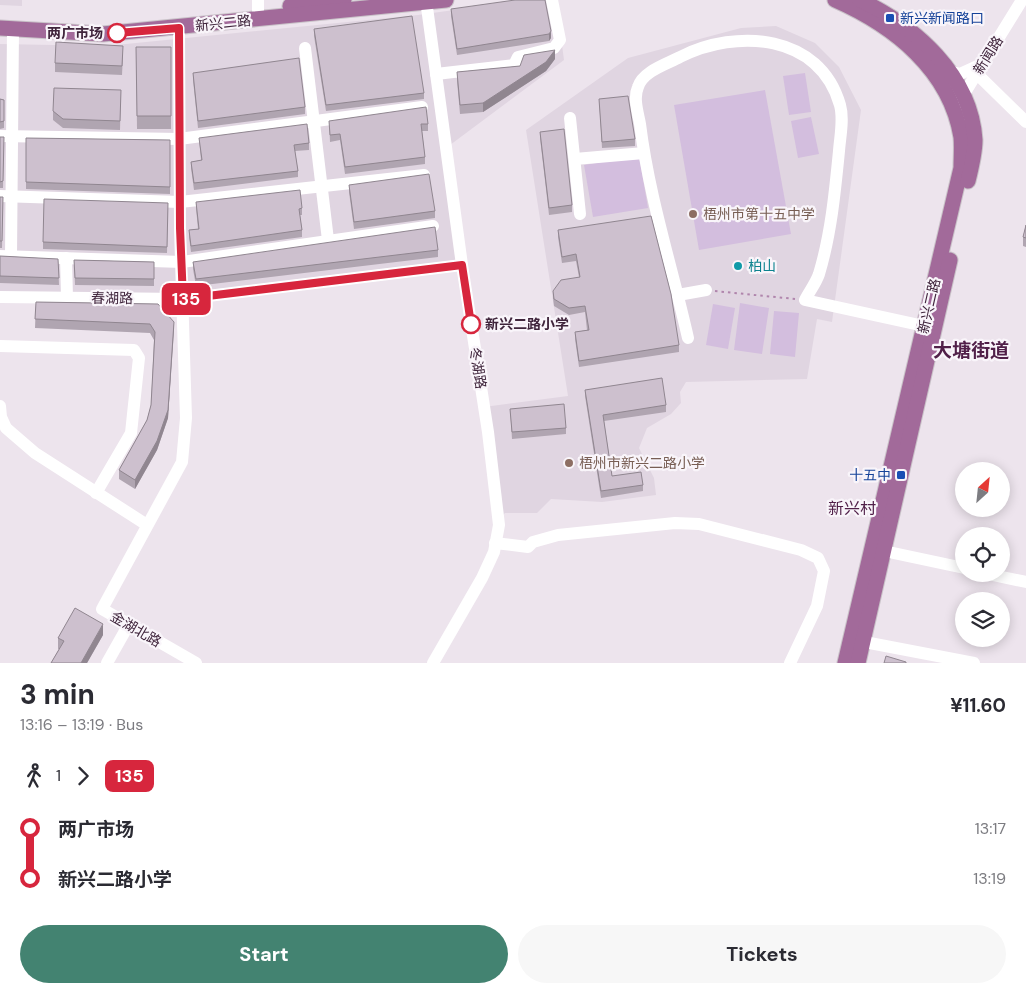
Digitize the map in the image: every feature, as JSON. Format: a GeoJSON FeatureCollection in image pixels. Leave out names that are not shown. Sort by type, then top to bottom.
{"type":"FeatureCollection","features":[{"type":"Feature","properties":{"kind":"main road","name":"新兴二路"},"geometry":{"type":"LineString","coordinates":[[0,18],[106,24],[258,5],[344,0]]}},
{"type":"Feature","properties":{"kind":"main road","name":"新兴二路"},"geometry":{"type":"LineString","coordinates":[[7,29],[103,34],[179,28],[446,0]]}},
{"type":"Feature","properties":{"kind":"main road","name":"新兴二路"},"geometry":{"type":"LineString","coordinates":[[835,0],[858,10],[910,46],[938,77],[954,110],[961,138],[961,168],[924,326],[857,641],[858,663]]}},
{"type":"Feature","properties":{"kind":"main road","name":"新兴二路"},"geometry":{"type":"LineString","coordinates":[[845,663],[857,641],[884,551],[970,174],[975,140],[971,116],[963,95],[949,71],[934,52],[906,29],[860,0]]}},
{"type":"Feature","properties":{"kind":"street"},"geometry":{"type":"LineString","coordinates":[[436,74],[514,65],[518,56],[554,48],[560,40],[552,0]]}},
{"type":"Feature","properties":{"kind":"street","name":"冬湖路"},"geometry":{"type":"LineString","coordinates":[[426,1],[462,265],[488,432],[498,525],[495,543],[482,578],[433,663]]}},
{"type":"Feature","properties":{"kind":"street","name":"新闻路"},"geometry":{"type":"LineString","coordinates":[[954,110],[1017,2]]}},
{"type":"Feature","properties":{"kind":"street"},"geometry":{"type":"LineString","coordinates":[[0,406],[1,417],[6,428],[35,453],[147,525],[182,462],[186,418],[180,202],[179,28]]}},
{"type":"Feature","properties":{"kind":"street"},"geometry":{"type":"LineString","coordinates":[[7,29],[6,256],[182,262],[433,226]]}},
{"type":"Feature","properties":{"kind":"street"},"geometry":{"type":"LineString","coordinates":[[688,338],[644,154],[636,99],[638,87],[643,79],[656,69],[691,51],[732,39],[785,45],[816,64],[829,82],[840,106],[840,133],[833,208],[819,276],[804,300],[924,326]]}},
{"type":"Feature","properties":{"kind":"street"},"geometry":{"type":"LineString","coordinates":[[305,48],[328,240]]}},
{"type":"Feature","properties":{"kind":"street"},"geometry":{"type":"LineString","coordinates":[[949,71],[960,74],[979,69],[1026,122]]}},
{"type":"Feature","properties":{"kind":"street"},"geometry":{"type":"LineString","coordinates":[[6,137],[180,139],[422,107]]}},
{"type":"Feature","properties":{"kind":"street"},"geometry":{"type":"LineString","coordinates":[[570,118],[580,214]]}},
{"type":"Feature","properties":{"kind":"street"},"geometry":{"type":"LineString","coordinates":[[575,159],[644,154]]}},
{"type":"Feature","properties":{"kind":"street"},"geometry":{"type":"LineString","coordinates":[[6,196],[180,202],[424,174]]}},
{"type":"Feature","properties":{"kind":"street"},"geometry":{"type":"LineString","coordinates":[[66,258],[67,298]]}},
{"type":"Feature","properties":{"kind":"street","name":"春湖路"},"geometry":{"type":"LineString","coordinates":[[0,297],[183,299],[462,265]]}},
{"type":"Feature","properties":{"kind":"street"},"geometry":{"type":"LineString","coordinates":[[678,295],[706,290]]}},
{"type":"Feature","properties":{"kind":"street"},"geometry":{"type":"LineString","coordinates":[[0,346],[134,350],[139,358],[131,433],[96,493]]}},
{"type":"Feature","properties":{"kind":"street"},"geometry":{"type":"LineString","coordinates":[[495,543],[528,546],[533,542],[558,535],[676,523],[699,524],[801,550],[818,558],[824,571],[817,606],[790,663]]}},
{"type":"Feature","properties":{"kind":"street","name":"金湖北路"},"geometry":{"type":"LineString","coordinates":[[147,525],[102,609],[196,663]]}},
{"type":"Feature","properties":{"kind":"street"},"geometry":{"type":"LineString","coordinates":[[884,551],[955,566]]}},
{"type":"Feature","properties":{"kind":"street"},"geometry":{"type":"LineString","coordinates":[[1010,579],[1026,582]]}},
{"type":"Feature","properties":{"kind":"street"},"geometry":{"type":"LineString","coordinates":[[107,663],[129,624]]}},
{"type":"Feature","properties":{"kind":"street"},"geometry":{"type":"LineString","coordinates":[[857,641],[974,663]]}},
{"type":"Feature","properties":{"kind":"path"},"geometry":{"type":"LineString","coordinates":[[706,290],[735,291],[804,300]]}},
{"type":"Feature","properties":{"kind":"shaded area"},"geometry":{"type":"Polygon","coordinates":[[[0,0],[22,0],[22,6],[0,5],[0,0]]]}},
{"type":"Feature","properties":{"kind":"shaded area"},"geometry":{"type":"Polygon","coordinates":[[[527,0],[556,0],[564,60],[446,148],[462,265],[183,299],[0,297],[0,44],[106,46],[418,15],[527,0]]]}},
{"type":"Feature","properties":{"kind":"shaded area","name":"梧州市第十五中学"},"geometry":{"type":"Polygon","coordinates":[[[776,26],[815,43],[839,67],[861,110],[832,322],[817,319],[807,379],[686,382],[680,392],[681,403],[671,414],[647,428],[639,448],[654,478],[656,495],[602,502],[551,499],[537,513],[505,513],[498,520],[484,407],[568,396],[526,130],[628,58],[741,28],[776,26]]]}},
{"type":"Feature","properties":{"kind":"shaded area"},"geometry":{"type":"Polygon","coordinates":[[[805,73],[811,112],[789,115],[783,76],[805,73]]]}},
{"type":"Feature","properties":{"kind":"shaded area"},"geometry":{"type":"Polygon","coordinates":[[[765,90],[791,234],[699,250],[674,105],[765,90]]]}},
{"type":"Feature","properties":{"kind":"shaded area"},"geometry":{"type":"Polygon","coordinates":[[[811,117],[819,154],[798,158],[791,121],[811,117]]]}},
{"type":"Feature","properties":{"kind":"shaded area"},"geometry":{"type":"Polygon","coordinates":[[[639,156],[648,208],[593,217],[584,165],[639,156]]]}},
{"type":"Feature","properties":{"kind":"shaded area"},"geometry":{"type":"Polygon","coordinates":[[[740,303],[769,308],[762,354],[734,350],[740,303]]]}},
{"type":"Feature","properties":{"kind":"shaded area"},"geometry":{"type":"Polygon","coordinates":[[[713,304],[735,308],[728,349],[706,345],[713,304]]]}},
{"type":"Feature","properties":{"kind":"shaded area"},"geometry":{"type":"Polygon","coordinates":[[[774,311],[799,313],[795,357],[770,354],[774,311]]]}},
{"type":"Feature","properties":{"kind":"building"},"geometry":{"type":"Polygon","coordinates":[[[515,0],[545,0],[551,31],[549,34],[457,49],[451,9],[515,0]]]}},
{"type":"Feature","properties":{"kind":"building"},"geometry":{"type":"Polygon","coordinates":[[[412,16],[424,93],[326,105],[314,29],[412,16]]]}},
{"type":"Feature","properties":{"kind":"building"},"geometry":{"type":"Polygon","coordinates":[[[56,42],[123,46],[122,66],[55,63],[56,42]]]}},
{"type":"Feature","properties":{"kind":"building"},"geometry":{"type":"Polygon","coordinates":[[[136,47],[171,47],[171,116],[137,116],[136,47]]]}},
{"type":"Feature","properties":{"kind":"building"},"geometry":{"type":"Polygon","coordinates":[[[555,50],[546,62],[483,103],[460,105],[457,72],[520,66],[524,55],[555,50]]]}},
{"type":"Feature","properties":{"kind":"building"},"geometry":{"type":"Polygon","coordinates":[[[299,58],[305,107],[198,121],[193,73],[299,58]]]}},
{"type":"Feature","properties":{"kind":"building"},"geometry":{"type":"Polygon","coordinates":[[[54,88],[121,90],[120,121],[63,119],[53,111],[54,88]]]}},
{"type":"Feature","properties":{"kind":"building"},"geometry":{"type":"Polygon","coordinates":[[[628,96],[635,139],[602,142],[599,99],[628,96]]]}},
{"type":"Feature","properties":{"kind":"building"},"geometry":{"type":"Polygon","coordinates":[[[0,99],[4,100],[4,121],[0,122],[0,99]]]}},
{"type":"Feature","properties":{"kind":"building"},"geometry":{"type":"Polygon","coordinates":[[[426,107],[428,124],[421,124],[425,157],[345,167],[340,134],[330,135],[329,121],[426,107]]]}},
{"type":"Feature","properties":{"kind":"building"},"geometry":{"type":"Polygon","coordinates":[[[307,124],[309,143],[294,145],[298,171],[194,183],[191,162],[202,160],[199,138],[307,124]]]}},
{"type":"Feature","properties":{"kind":"building"},"geometry":{"type":"Polygon","coordinates":[[[564,129],[572,205],[549,208],[540,132],[564,129]]]}},
{"type":"Feature","properties":{"kind":"building"},"geometry":{"type":"Polygon","coordinates":[[[0,137],[4,137],[3,181],[0,182],[0,137]]]}},
{"type":"Feature","properties":{"kind":"building"},"geometry":{"type":"Polygon","coordinates":[[[26,138],[170,140],[170,187],[26,182],[26,138]]]}},
{"type":"Feature","properties":{"kind":"building"},"geometry":{"type":"Polygon","coordinates":[[[429,174],[435,211],[354,222],[349,185],[429,174]]]}},
{"type":"Feature","properties":{"kind":"building"},"geometry":{"type":"Polygon","coordinates":[[[300,190],[302,208],[299,209],[302,230],[191,246],[189,230],[199,229],[196,202],[300,190]]]}},
{"type":"Feature","properties":{"kind":"building"},"geometry":{"type":"Polygon","coordinates":[[[0,197],[3,197],[2,241],[0,241],[0,197]]]}},
{"type":"Feature","properties":{"kind":"building"},"geometry":{"type":"Polygon","coordinates":[[[44,199],[168,203],[167,247],[43,242],[44,199]]]}},
{"type":"Feature","properties":{"kind":"building"},"geometry":{"type":"Polygon","coordinates":[[[651,216],[671,294],[679,345],[579,361],[575,332],[589,330],[585,306],[569,308],[554,299],[553,291],[561,280],[580,277],[576,254],[562,257],[558,230],[651,216]]]}},
{"type":"Feature","properties":{"kind":"building"},"geometry":{"type":"Polygon","coordinates":[[[1026,225],[1026,238],[1023,237],[1026,225]]]}},
{"type":"Feature","properties":{"kind":"building"},"geometry":{"type":"Polygon","coordinates":[[[435,227],[438,250],[196,279],[193,262],[435,227]]]}},
{"type":"Feature","properties":{"kind":"building"},"geometry":{"type":"Polygon","coordinates":[[[0,256],[58,259],[59,278],[0,276],[0,256]]]}},
{"type":"Feature","properties":{"kind":"building"},"geometry":{"type":"Polygon","coordinates":[[[74,260],[154,262],[154,279],[75,278],[74,260]]]}},
{"type":"Feature","properties":{"kind":"building"},"geometry":{"type":"Polygon","coordinates":[[[36,302],[158,304],[174,322],[168,410],[157,441],[135,480],[119,470],[147,420],[151,405],[155,332],[150,324],[35,319],[36,302]]]}},
{"type":"Feature","properties":{"kind":"building"},"geometry":{"type":"Polygon","coordinates":[[[662,378],[666,405],[603,415],[612,476],[641,472],[643,485],[601,491],[585,390],[662,378]]]}},
{"type":"Feature","properties":{"kind":"building"},"geometry":{"type":"Polygon","coordinates":[[[564,404],[566,428],[512,432],[510,409],[564,404]]]}},
{"type":"Feature","properties":{"kind":"building"},"geometry":{"type":"Polygon","coordinates":[[[75,608],[103,624],[81,663],[51,663],[64,641],[58,638],[75,608]]]}},
{"type":"Feature","properties":{"kind":"building"},"geometry":{"type":"Polygon","coordinates":[[[886,656],[906,662],[906,663],[884,663],[886,656]]]}},
{"type":"Feature","properties":{"kind":"bus line","name":"135"},"geometry":{"type":"LineString","coordinates":[[117,33],[179,28],[180,228],[183,299],[462,265],[471,324]]}},
{"type":"Feature","properties":{"kind":"place","name":"新兴新闻路口"},"geometry":{"type":"Point","coordinates":[890,18]}},
{"type":"Feature","properties":{"kind":"place","name":"两广市场"},"geometry":{"type":"Point","coordinates":[117,33]}},
{"type":"Feature","properties":{"kind":"place","name":"梧州市第十五中学"},"geometry":{"type":"Point","coordinates":[693,214]}},
{"type":"Feature","properties":{"kind":"place","name":"柏山"},"geometry":{"type":"Point","coordinates":[738,266]}},
{"type":"Feature","properties":{"kind":"place","name":"新兴二路小学"},"geometry":{"type":"Point","coordinates":[471,324]}},
{"type":"Feature","properties":{"kind":"place","name":"梧州市新兴二路小学"},"geometry":{"type":"Point","coordinates":[569,463]}},
{"type":"Feature","properties":{"kind":"place","name":"十五中"},"geometry":{"type":"Point","coordinates":[901,475]}},
{"type":"Feature","properties":{"kind":"district","name":"大塘街道"},"geometry":{"type":"Point","coordinates":[971,350]}},
{"type":"Feature","properties":{"kind":"district","name":"新兴村"},"geometry":{"type":"Point","coordinates":[852,508]}}]}
